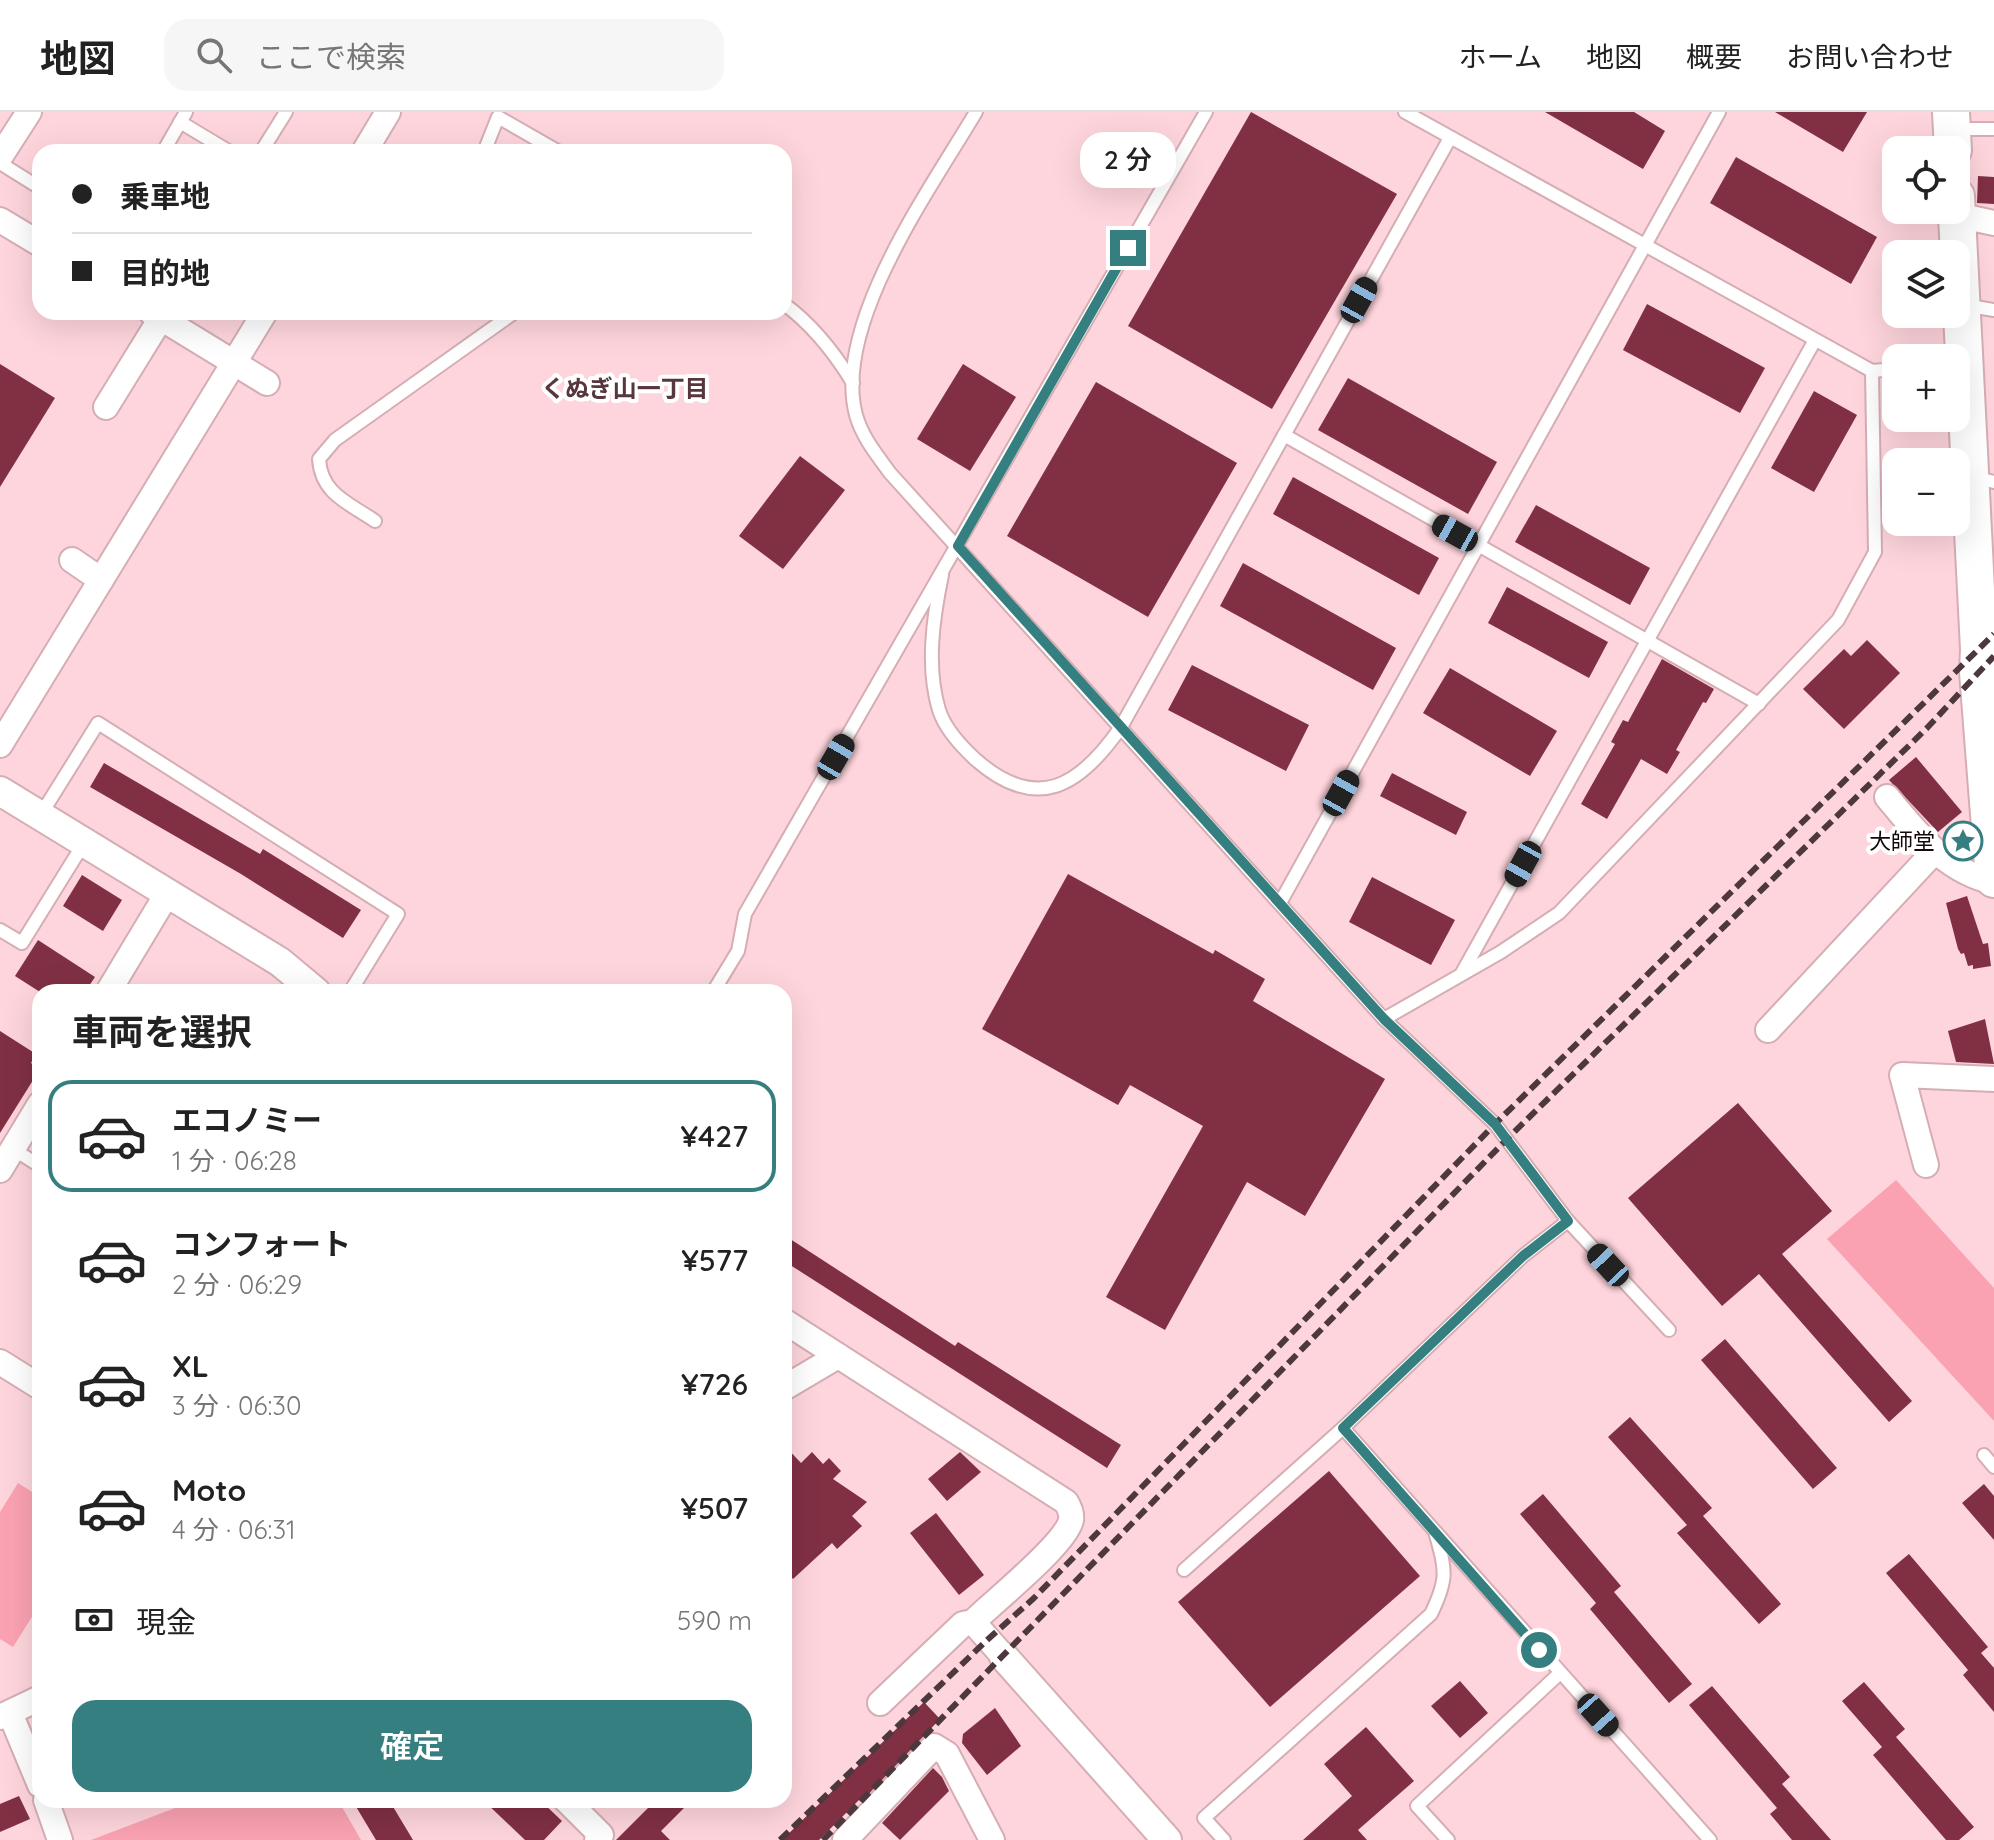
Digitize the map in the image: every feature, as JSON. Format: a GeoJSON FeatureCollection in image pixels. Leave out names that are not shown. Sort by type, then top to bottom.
{"type":"FeatureCollection","features":[{"type":"Feature","properties":{"kind":"main road"},"geometry":{"type":"LineString","coordinates":[[1961,224],[1977,307],[1966,344]]}},
{"type":"Feature","properties":{"kind":"main road"},"geometry":{"type":"LineString","coordinates":[[1970,416],[1982,479],[1978,672],[1991,799],[1994,880]]}},
{"type":"Feature","properties":{"kind":"street"},"geometry":{"type":"LineString","coordinates":[[0,157],[29,112]]}},
{"type":"Feature","properties":{"kind":"street"},"geometry":{"type":"LineString","coordinates":[[369,144],[388,112]]}},
{"type":"Feature","properties":{"kind":"street"},"geometry":{"type":"LineString","coordinates":[[1970,212],[1994,223]]}},
{"type":"Feature","properties":{"kind":"street"},"geometry":{"type":"LineString","coordinates":[[0,220],[32,239]]}},
{"type":"Feature","properties":{"kind":"street"},"geometry":{"type":"LineString","coordinates":[[106,407],[156,320]]}},
{"type":"Feature","properties":{"kind":"street"},"geometry":{"type":"LineString","coordinates":[[168,320],[267,383]]}},
{"type":"Feature","properties":{"kind":"street"},"geometry":{"type":"LineString","coordinates":[[0,745],[260,320]]}},
{"type":"Feature","properties":{"kind":"street"},"geometry":{"type":"LineString","coordinates":[[72,560],[101,580]]}},
{"type":"Feature","properties":{"kind":"street"},"geometry":{"type":"LineString","coordinates":[[0,791],[280,962],[300,984]]}},
{"type":"Feature","properties":{"kind":"street"},"geometry":{"type":"LineString","coordinates":[[1887,797],[1934,852],[1974,878],[1994,880]]}},
{"type":"Feature","properties":{"kind":"street"},"geometry":{"type":"LineString","coordinates":[[1768,1030],[1934,852]]}},
{"type":"Feature","properties":{"kind":"street"},"geometry":{"type":"LineString","coordinates":[[113,984],[167,894]]}},
{"type":"Feature","properties":{"kind":"street"},"geometry":{"type":"LineString","coordinates":[[1926,1165],[1902,1075],[1994,1079]]}},
{"type":"Feature","properties":{"kind":"street"},"geometry":{"type":"LineString","coordinates":[[0,1170],[32,1117]]}},
{"type":"Feature","properties":{"kind":"street"},"geometry":{"type":"LineString","coordinates":[[792,1326],[1066,1502],[1071,1520],[1065,1532],[1032,1568],[973,1622],[963,1624],[880,1703]]}},
{"type":"Feature","properties":{"kind":"street"},"geometry":{"type":"LineString","coordinates":[[792,1383],[838,1356]]}},
{"type":"Feature","properties":{"kind":"street"},"geometry":{"type":"LineString","coordinates":[[0,1362],[32,1382]]}},
{"type":"Feature","properties":{"kind":"street"},"geometry":{"type":"LineString","coordinates":[[973,1622],[1161,1838]]}},
{"type":"Feature","properties":{"kind":"street"},"geometry":{"type":"LineString","coordinates":[[32,1702],[5,1715],[32,1769]]}},
{"type":"Feature","properties":{"kind":"street"},"geometry":{"type":"LineString","coordinates":[[845,1840],[938,1742],[992,1840]]}},
{"type":"Feature","properties":{"kind":"street"},"geometry":{"type":"LineString","coordinates":[[49,1808],[60,1840]]}},
{"type":"Feature","properties":{"kind":"street"},"geometry":{"type":"LineString","coordinates":[[573,1808],[601,1838]]}},
{"type":"Feature","properties":{"kind":"lane"},"geometry":{"type":"LineString","coordinates":[[266,144],[286,112]]}},
{"type":"Feature","properties":{"kind":"lane"},"geometry":{"type":"LineString","coordinates":[[976,112],[894,250],[881,279],[853,364],[857,418],[865,438],[890,473],[1384,1019],[1495,1124],[1568,1221],[1669,1330]]}},
{"type":"Feature","properties":{"kind":"lane"},"geometry":{"type":"LineString","coordinates":[[718,984],[738,951],[745,914],[1205,112]]}},
{"type":"Feature","properties":{"kind":"lane"},"geometry":{"type":"LineString","coordinates":[[1407,112],[1872,371],[1882,370]]}},
{"type":"Feature","properties":{"kind":"lane"},"geometry":{"type":"LineString","coordinates":[[1280,903],[1719,112]]}},
{"type":"Feature","properties":{"kind":"lane"},"geometry":{"type":"LineString","coordinates":[[168,144],[183,117],[219,144]]}},
{"type":"Feature","properties":{"kind":"lane"},"geometry":{"type":"LineString","coordinates":[[487,144],[498,117],[545,144]]}},
{"type":"Feature","properties":{"kind":"lane"},"geometry":{"type":"LineString","coordinates":[[1952,130],[1994,129]]}},
{"type":"Feature","properties":{"kind":"lane"},"geometry":{"type":"LineString","coordinates":[[942,575],[932,623],[934,685],[939,712],[959,744],[1007,784],[1030,789],[1054,786],[1079,775],[1100,756],[1121,727],[1450,138]]}},
{"type":"Feature","properties":{"kind":"lane"},"geometry":{"type":"LineString","coordinates":[[0,163],[32,183]]}},
{"type":"Feature","properties":{"kind":"lane"},"geometry":{"type":"LineString","coordinates":[[792,310],[834,353],[853,383]]}},
{"type":"Feature","properties":{"kind":"lane"},"geometry":{"type":"LineString","coordinates":[[375,521],[328,489],[320,476],[319,459],[335,440],[504,320]]}},
{"type":"Feature","properties":{"kind":"lane"},"geometry":{"type":"LineString","coordinates":[[1461,975],[1815,340]]}},
{"type":"Feature","properties":{"kind":"lane"},"geometry":{"type":"LineString","coordinates":[[1384,1019],[1501,952],[1559,913],[1838,620],[1875,552],[1872,371]]}},
{"type":"Feature","properties":{"kind":"lane"},"geometry":{"type":"LineString","coordinates":[[1284,435],[1759,704]]}},
{"type":"Feature","properties":{"kind":"lane"},"geometry":{"type":"LineString","coordinates":[[40,816],[98,723],[398,914],[355,984]]}},
{"type":"Feature","properties":{"kind":"lane"},"geometry":{"type":"LineString","coordinates":[[0,930],[22,943],[84,843]]}},
{"type":"Feature","properties":{"kind":"lane"},"geometry":{"type":"LineString","coordinates":[[13,1149],[32,1161]]}},
{"type":"Feature","properties":{"kind":"lane"},"geometry":{"type":"LineString","coordinates":[[1184,1570],[1343,1428],[1523,1256],[1568,1221]]}},
{"type":"Feature","properties":{"kind":"lane"},"geometry":{"type":"LineString","coordinates":[[1343,1428],[1710,1840]]}},
{"type":"Feature","properties":{"kind":"lane"},"geometry":{"type":"LineString","coordinates":[[1984,1455],[1994,1467]]}},
{"type":"Feature","properties":{"kind":"lane"},"geometry":{"type":"LineString","coordinates":[[1224,1840],[1204,1818],[1431,1614],[1443,1589],[1445,1567],[1436,1532]]}},
{"type":"Feature","properties":{"kind":"lane"},"geometry":{"type":"LineString","coordinates":[[1448,1840],[1417,1806],[1560,1673]]}},
{"type":"Feature","properties":{"kind":"shaded area"},"geometry":{"type":"Polygon","coordinates":[[[1896,1180],[1994,1288],[1994,1421],[1827,1239],[1896,1180]]]}},
{"type":"Feature","properties":{"kind":"shaded area"},"geometry":{"type":"Polygon","coordinates":[[[18,1483],[32,1492],[32,1617],[13,1647],[0,1639],[0,1512],[18,1483]]]}},
{"type":"Feature","properties":{"kind":"shaded area"},"geometry":{"type":"Polygon","coordinates":[[[175,1808],[343,1808],[361,1840],[91,1840],[175,1808]]]}},
{"type":"Feature","properties":{"kind":"building"},"geometry":{"type":"Polygon","coordinates":[[[1251,112],[1397,194],[1272,409],[1128,326],[1251,112]]]}},
{"type":"Feature","properties":{"kind":"building"},"geometry":{"type":"Polygon","coordinates":[[[1545,112],[1634,112],[1665,131],[1643,169],[1545,112]]]}},
{"type":"Feature","properties":{"kind":"building"},"geometry":{"type":"Polygon","coordinates":[[[1775,112],[1867,112],[1843,152],[1775,112]]]}},
{"type":"Feature","properties":{"kind":"building"},"geometry":{"type":"Polygon","coordinates":[[[1736,157],[1877,237],[1851,284],[1710,203],[1736,157]]]}},
{"type":"Feature","properties":{"kind":"building"},"geometry":{"type":"Polygon","coordinates":[[[1978,176],[1994,177],[1994,204],[1977,203],[1978,176]]]}},
{"type":"Feature","properties":{"kind":"building"},"geometry":{"type":"Polygon","coordinates":[[[1647,304],[1765,368],[1740,413],[1623,350],[1647,304]]]}},
{"type":"Feature","properties":{"kind":"building"},"geometry":{"type":"Polygon","coordinates":[[[0,364],[55,398],[0,487],[0,364]]]}},
{"type":"Feature","properties":{"kind":"building"},"geometry":{"type":"Polygon","coordinates":[[[963,364],[1016,397],[970,471],[917,439],[963,364]]]}},
{"type":"Feature","properties":{"kind":"building"},"geometry":{"type":"Polygon","coordinates":[[[1348,378],[1497,462],[1468,514],[1318,430],[1348,378]]]}},
{"type":"Feature","properties":{"kind":"building"},"geometry":{"type":"Polygon","coordinates":[[[1096,382],[1237,463],[1148,617],[1007,536],[1096,382]]]}},
{"type":"Feature","properties":{"kind":"building"},"geometry":{"type":"Polygon","coordinates":[[[1814,391],[1857,415],[1814,492],[1771,468],[1814,391]]]}},
{"type":"Feature","properties":{"kind":"building"},"geometry":{"type":"Polygon","coordinates":[[[800,456],[845,490],[783,569],[739,536],[800,456]]]}},
{"type":"Feature","properties":{"kind":"building"},"geometry":{"type":"Polygon","coordinates":[[[1293,477],[1439,558],[1419,595],[1273,514],[1293,477]]]}},
{"type":"Feature","properties":{"kind":"building"},"geometry":{"type":"Polygon","coordinates":[[[1536,505],[1650,568],[1630,605],[1515,542],[1536,505]]]}},
{"type":"Feature","properties":{"kind":"building"},"geometry":{"type":"Polygon","coordinates":[[[1243,563],[1396,648],[1373,690],[1220,606],[1243,563]]]}},
{"type":"Feature","properties":{"kind":"building"},"geometry":{"type":"Polygon","coordinates":[[[1507,587],[1608,642],[1589,678],[1488,623],[1507,587]]]}},
{"type":"Feature","properties":{"kind":"building"},"geometry":{"type":"Polygon","coordinates":[[[1867,640],[1900,673],[1844,729],[1803,689],[1844,649],[1851,656],[1867,640]]]}},
{"type":"Feature","properties":{"kind":"building"},"geometry":{"type":"Polygon","coordinates":[[[1662,659],[1714,689],[1706,703],[1703,702],[1676,750],[1680,752],[1667,774],[1641,759],[1607,819],[1581,804],[1615,744],[1611,742],[1623,720],[1628,722],[1662,659]]]}},
{"type":"Feature","properties":{"kind":"building"},"geometry":{"type":"Polygon","coordinates":[[[1192,665],[1309,725],[1286,771],[1168,710],[1192,665]]]}},
{"type":"Feature","properties":{"kind":"building"},"geometry":{"type":"Polygon","coordinates":[[[1450,668],[1557,731],[1530,776],[1423,713],[1450,668]]]}},
{"type":"Feature","properties":{"kind":"building"},"geometry":{"type":"Polygon","coordinates":[[[1916,757],[1962,812],[1938,832],[1889,780],[1916,757]]]}},
{"type":"Feature","properties":{"kind":"building"},"geometry":{"type":"Polygon","coordinates":[[[104,763],[260,854],[263,849],[361,910],[343,938],[241,874],[90,787],[104,763]]]}},
{"type":"Feature","properties":{"kind":"building"},"geometry":{"type":"Polygon","coordinates":[[[1392,773],[1467,812],[1456,835],[1380,796],[1392,773]]]}},
{"type":"Feature","properties":{"kind":"building"},"geometry":{"type":"Polygon","coordinates":[[[1068,874],[1265,979],[1253,1001],[1385,1079],[1305,1216],[1247,1182],[1165,1330],[1106,1297],[1203,1126],[1130,1085],[1118,1105],[982,1029],[1068,874]]]}},
{"type":"Feature","properties":{"kind":"building"},"geometry":{"type":"Polygon","coordinates":[[[82,875],[122,900],[103,931],[63,906],[82,875]]]}},
{"type":"Feature","properties":{"kind":"building"},"geometry":{"type":"Polygon","coordinates":[[[1372,877],[1455,920],[1431,965],[1349,922],[1372,877]]]}},
{"type":"Feature","properties":{"kind":"building"},"geometry":{"type":"Polygon","coordinates":[[[1967,896],[1983,944],[1988,943],[1991,966],[1973,969],[1958,949],[1946,903],[1967,896]]]}},
{"type":"Feature","properties":{"kind":"building"},"geometry":{"type":"Polygon","coordinates":[[[38,940],[95,977],[90,984],[32,984],[32,987],[15,976],[38,940]]]}},
{"type":"Feature","properties":{"kind":"building"},"geometry":{"type":"Polygon","coordinates":[[[1985,1019],[1994,1064],[1956,1062],[1948,1031],[1985,1019]]]}},
{"type":"Feature","properties":{"kind":"building"},"geometry":{"type":"Polygon","coordinates":[[[0,1031],[32,1051],[32,1082],[0,1133],[0,1031]]]}},
{"type":"Feature","properties":{"kind":"building"},"geometry":{"type":"Polygon","coordinates":[[[1738,1103],[1832,1211],[1782,1254],[1912,1401],[1889,1422],[1759,1274],[1722,1306],[1628,1198],[1738,1103]]]}},
{"type":"Feature","properties":{"kind":"building"},"geometry":{"type":"Polygon","coordinates":[[[792,1240],[955,1346],[958,1342],[1121,1445],[1107,1468],[792,1266],[792,1240]]]}},
{"type":"Feature","properties":{"kind":"building"},"geometry":{"type":"Polygon","coordinates":[[[1725,1339],[1837,1468],[1813,1489],[1701,1360],[1725,1339]]]}},
{"type":"Feature","properties":{"kind":"building"},"geometry":{"type":"Polygon","coordinates":[[[1630,1417],[1712,1508],[1703,1516],[1781,1604],[1759,1624],[1677,1533],[1687,1525],[1608,1437],[1630,1417]]]}},
{"type":"Feature","properties":{"kind":"building"},"geometry":{"type":"Polygon","coordinates":[[[812,1452],[823,1464],[829,1458],[841,1471],[833,1479],[867,1502],[852,1516],[862,1526],[837,1549],[832,1543],[793,1579],[792,1453],[801,1463],[812,1452]]]}},
{"type":"Feature","properties":{"kind":"building"},"geometry":{"type":"Polygon","coordinates":[[[960,1452],[981,1472],[947,1501],[928,1479],[960,1452]]]}},
{"type":"Feature","properties":{"kind":"building"},"geometry":{"type":"Polygon","coordinates":[[[1329,1471],[1420,1576],[1270,1707],[1178,1602],[1329,1471]]]}},
{"type":"Feature","properties":{"kind":"building"},"geometry":{"type":"Polygon","coordinates":[[[1984,1484],[1994,1496],[1994,1540],[1962,1503],[1984,1484]]]}},
{"type":"Feature","properties":{"kind":"building"},"geometry":{"type":"Polygon","coordinates":[[[1543,1494],[1621,1586],[1614,1592],[1692,1684],[1669,1703],[1590,1609],[1596,1603],[1520,1514],[1543,1494]]]}},
{"type":"Feature","properties":{"kind":"building"},"geometry":{"type":"Polygon","coordinates":[[[936,1513],[984,1575],[959,1595],[910,1533],[936,1513]]]}},
{"type":"Feature","properties":{"kind":"building"},"geometry":{"type":"Polygon","coordinates":[[[1909,1554],[1988,1647],[1981,1653],[1994,1668],[1994,1712],[1963,1675],[1968,1670],[1886,1573],[1909,1554]]]}},
{"type":"Feature","properties":{"kind":"building"},"geometry":{"type":"Polygon","coordinates":[[[1460,1681],[1488,1713],[1460,1738],[1431,1706],[1460,1681]]]}},
{"type":"Feature","properties":{"kind":"building"},"geometry":{"type":"Polygon","coordinates":[[[1864,1682],[1905,1729],[1896,1737],[1974,1827],[1959,1840],[1946,1840],[1873,1755],[1882,1747],[1842,1701],[1864,1682]]]}},
{"type":"Feature","properties":{"kind":"building"},"geometry":{"type":"Polygon","coordinates":[[[1712,1686],[1790,1777],[1782,1784],[1831,1840],[1792,1840],[1770,1814],[1777,1808],[1689,1705],[1712,1686]]]}},
{"type":"Feature","properties":{"kind":"building"},"geometry":{"type":"Polygon","coordinates":[[[924,1702],[940,1719],[861,1802],[859,1800],[819,1840],[782,1840],[924,1702]]]}},
{"type":"Feature","properties":{"kind":"building"},"geometry":{"type":"Polygon","coordinates":[[[995,1708],[1021,1746],[987,1775],[962,1743],[963,1734],[995,1708]]]}},
{"type":"Feature","properties":{"kind":"building"},"geometry":{"type":"Polygon","coordinates":[[[1366,1727],[1414,1781],[1358,1830],[1367,1840],[1303,1840],[1352,1796],[1324,1764],[1366,1727]]]}},
{"type":"Feature","properties":{"kind":"building"},"geometry":{"type":"Polygon","coordinates":[[[933,1768],[949,1791],[900,1840],[882,1823],[933,1768]]]}},
{"type":"Feature","properties":{"kind":"building"},"geometry":{"type":"Polygon","coordinates":[[[19,1796],[30,1819],[0,1832],[0,1804],[19,1796]]]}},
{"type":"Feature","properties":{"kind":"building"},"geometry":{"type":"Polygon","coordinates":[[[357,1808],[394,1808],[413,1840],[376,1840],[357,1808]]]}},
{"type":"Feature","properties":{"kind":"building"},"geometry":{"type":"Polygon","coordinates":[[[491,1808],[548,1808],[562,1821],[544,1840],[525,1840],[491,1808]]]}},
{"type":"Feature","properties":{"kind":"building"},"geometry":{"type":"Polygon","coordinates":[[[648,1808],[684,1808],[661,1831],[670,1840],[616,1840],[648,1808]]]}},
{"type":"Feature","properties":{"kind":"railway"},"geometry":{"type":"LineString","coordinates":[[780,1840],[1034,1598],[1495,1124],[1994,634]]}},
{"type":"Feature","properties":{"kind":"railway"},"geometry":{"type":"LineString","coordinates":[[823,1840],[1508,1138],[1927,728],[1994,656]]}},
{"type":"Feature","properties":{"kind":"place","name":"大師堂"},"geometry":{"type":"Point","coordinates":[1963,841]}},
{"type":"Feature","properties":{"kind":"district","name":"くぬぎ山一丁目"},"geometry":{"type":"Point","coordinates":[625,389]}},
{"type":"Feature","properties":{"kind":"route"},"geometry":{"type":"LineString","coordinates":[[1128,248],[958,546],[1384,1019],[1508,1138],[1568,1221],[1523,1256],[1343,1428],[1539,1650]]}}]}
